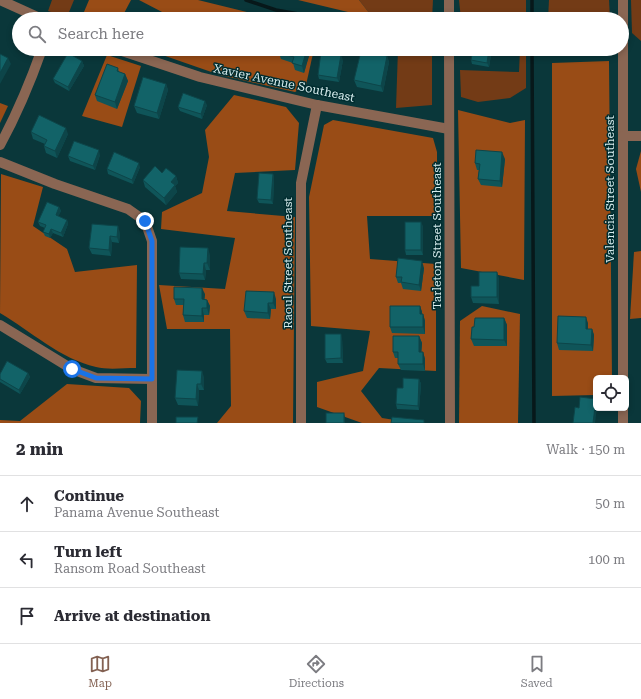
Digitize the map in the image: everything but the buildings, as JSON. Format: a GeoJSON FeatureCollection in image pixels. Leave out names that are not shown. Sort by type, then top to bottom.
{"type":"FeatureCollection","features":[{"type":"Feature","properties":{"kind":"street"},"geometry":{"type":"LineString","coordinates":[[0,0],[27,12]]}},
{"type":"Feature","properties":{"kind":"street"},"geometry":{"type":"LineString","coordinates":[[449,0],[449,12]]}},
{"type":"Feature","properties":{"kind":"street","name":"Valencia Street Southeast"},"geometry":{"type":"LineString","coordinates":[[622,0],[622,12]]}},
{"type":"Feature","properties":{"kind":"street"},"geometry":{"type":"LineString","coordinates":[[0,146],[15,118],[32,79],[40,56]]}},
{"type":"Feature","properties":{"kind":"street","name":"Xavier Avenue Southeast"},"geometry":{"type":"LineString","coordinates":[[137,56],[200,77],[317,105],[449,129]]}},
{"type":"Feature","properties":{"kind":"street","name":"Tarleton Street Southeast"},"geometry":{"type":"LineString","coordinates":[[449,56],[450,423]]}},
{"type":"Feature","properties":{"kind":"street","name":"Valencia Street Southeast"},"geometry":{"type":"LineString","coordinates":[[622,56],[623,375]]}},
{"type":"Feature","properties":{"kind":"street","name":"Raoul Street Southeast"},"geometry":{"type":"LineString","coordinates":[[301,423],[301,183],[317,105]]}},
{"type":"Feature","properties":{"kind":"street"},"geometry":{"type":"LineString","coordinates":[[623,136],[641,136]]}},
{"type":"Feature","properties":{"kind":"street"},"geometry":{"type":"LineString","coordinates":[[0,162],[55,184],[128,209],[145,221],[152,241],[152,423]]}},
{"type":"Feature","properties":{"kind":"street"},"geometry":{"type":"LineString","coordinates":[[0,325],[72,369],[90,376],[96,378],[152,379]]}},
{"type":"Feature","properties":{"kind":"street"},"geometry":{"type":"LineString","coordinates":[[623,411],[623,423]]}},
{"type":"Feature","properties":{"kind":"shaded area"},"geometry":{"type":"Polygon","coordinates":[[[52,0],[74,0],[69,12],[48,11],[52,0]]]}},
{"type":"Feature","properties":{"kind":"shaded area"},"geometry":{"type":"Polygon","coordinates":[[[89,0],[131,0],[125,12],[84,12],[89,0]]]}},
{"type":"Feature","properties":{"kind":"shaded area"},"geometry":{"type":"Polygon","coordinates":[[[139,0],[198,0],[247,12],[162,12],[139,0]]]}},
{"type":"Feature","properties":{"kind":"shaded area"},"geometry":{"type":"Polygon","coordinates":[[[298,0],[359,0],[368,12],[348,12],[298,0]]]}},
{"type":"Feature","properties":{"kind":"shaded area"},"geometry":{"type":"Polygon","coordinates":[[[359,0],[433,0],[432,12],[368,12],[359,0]]]}},
{"type":"Feature","properties":{"kind":"shaded area"},"geometry":{"type":"Polygon","coordinates":[[[459,0],[526,0],[526,12],[460,12],[459,0]]]}},
{"type":"Feature","properties":{"kind":"shaded area"},"geometry":{"type":"Polygon","coordinates":[[[549,0],[609,0],[610,12],[548,12],[549,0]]]}},
{"type":"Feature","properties":{"kind":"shaded area"},"geometry":{"type":"Polygon","coordinates":[[[631,0],[641,0],[641,41],[632,33],[631,0]]]}},
{"type":"Feature","properties":{"kind":"shaded area"},"geometry":{"type":"Polygon","coordinates":[[[107,56],[141,66],[122,127],[82,116],[107,56]]]}},
{"type":"Feature","properties":{"kind":"shaded area"},"geometry":{"type":"Polygon","coordinates":[[[165,56],[312,56],[306,85],[295,92],[220,75],[165,56]]]}},
{"type":"Feature","properties":{"kind":"shaded area"},"geometry":{"type":"Polygon","coordinates":[[[398,56],[432,56],[432,105],[396,108],[398,56]]]}},
{"type":"Feature","properties":{"kind":"shaded area"},"geometry":{"type":"Polygon","coordinates":[[[520,56],[526,56],[526,88],[510,98],[478,102],[461,97],[460,70],[519,72],[520,56]]]}},
{"type":"Feature","properties":{"kind":"shaded area"},"geometry":{"type":"Polygon","coordinates":[[[609,61],[612,375],[593,375],[593,395],[552,396],[552,63],[609,61]]]}},
{"type":"Feature","properties":{"kind":"shaded area"},"geometry":{"type":"Polygon","coordinates":[[[234,95],[286,107],[299,123],[295,170],[235,173],[227,211],[295,217],[293,423],[217,423],[231,406],[230,329],[167,329],[159,285],[225,289],[235,238],[161,229],[162,212],[202,193],[209,157],[205,130],[234,95]]]}},
{"type":"Feature","properties":{"kind":"shaded area"},"geometry":{"type":"Polygon","coordinates":[[[0,103],[8,106],[0,123],[0,103]]]}},
{"type":"Feature","properties":{"kind":"shaded area"},"geometry":{"type":"Polygon","coordinates":[[[458,110],[510,123],[525,120],[524,280],[461,268],[458,110]]]}},
{"type":"Feature","properties":{"kind":"shaded area"},"geometry":{"type":"Polygon","coordinates":[[[333,120],[433,138],[437,152],[437,216],[367,216],[370,259],[436,264],[436,371],[379,368],[361,391],[382,418],[414,423],[362,423],[317,407],[317,382],[363,371],[370,331],[311,326],[309,197],[324,125],[333,120]]]}},
{"type":"Feature","properties":{"kind":"shaded area"},"geometry":{"type":"Polygon","coordinates":[[[641,151],[641,192],[636,169],[641,151]]]}},
{"type":"Feature","properties":{"kind":"shaded area"},"geometry":{"type":"Polygon","coordinates":[[[1,174],[43,187],[33,226],[67,249],[75,272],[137,265],[136,368],[116,369],[96,367],[70,358],[46,344],[0,313],[1,174]]]}},
{"type":"Feature","properties":{"kind":"shaded area"},"geometry":{"type":"Polygon","coordinates":[[[641,251],[641,318],[630,319],[634,252],[641,251]]]}},
{"type":"Feature","properties":{"kind":"shaded area"},"geometry":{"type":"Polygon","coordinates":[[[482,306],[520,314],[518,423],[459,423],[460,321],[482,306]]]}},
{"type":"Feature","properties":{"kind":"shaded area"},"geometry":{"type":"Polygon","coordinates":[[[67,384],[129,388],[141,401],[140,423],[0,423],[0,420],[20,421],[67,384]]]}},
{"type":"Feature","properties":{"kind":"waterway"},"geometry":{"type":"LineString","coordinates":[[246,0],[276,10],[287,12]]}},
{"type":"Feature","properties":{"kind":"waterway"},"geometry":{"type":"LineString","coordinates":[[532,0],[532,12]]}},
{"type":"Feature","properties":{"kind":"waterway"},"geometry":{"type":"LineString","coordinates":[[532,56],[534,423]]}},
{"type":"Feature","properties":{"kind":"route"},"geometry":{"type":"LineString","coordinates":[[72,369],[96,378],[152,379],[152,241],[145,221]]}}]}
